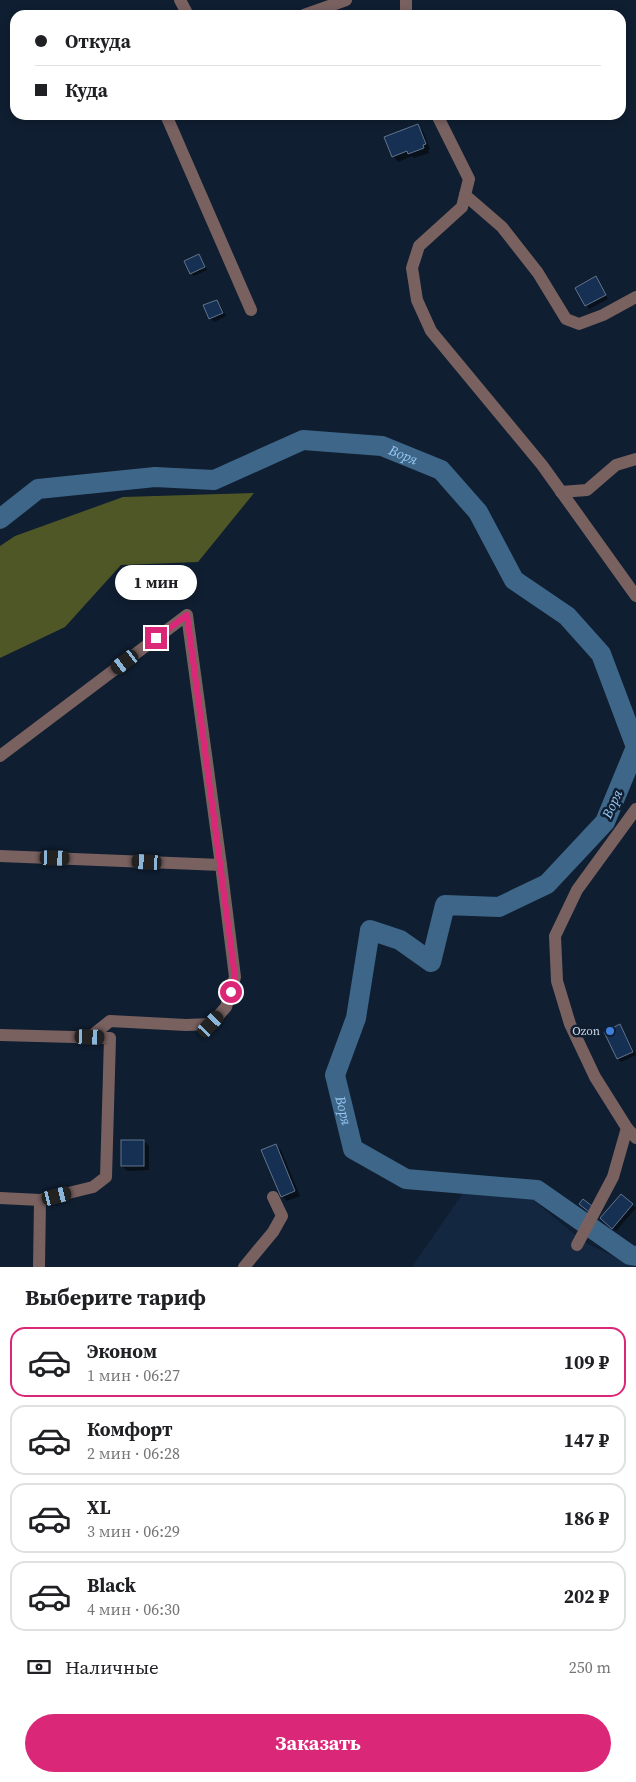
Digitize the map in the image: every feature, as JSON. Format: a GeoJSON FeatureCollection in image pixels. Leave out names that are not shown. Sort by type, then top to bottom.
{"type":"FeatureCollection","features":[{"type":"Feature","properties":{"kind":"street"},"geometry":{"type":"LineString","coordinates":[[318,10],[346,0]]}},
{"type":"Feature","properties":{"kind":"street"},"geometry":{"type":"LineString","coordinates":[[168,120],[251,310]]}},
{"type":"Feature","properties":{"kind":"street"},"geometry":{"type":"LineString","coordinates":[[440,120],[469,179],[462,207],[420,246],[412,268],[417,300],[431,331],[542,465],[636,596]]}},
{"type":"Feature","properties":{"kind":"street"},"geometry":{"type":"LineString","coordinates":[[465,195],[502,227],[538,273],[566,319],[579,324],[603,315],[636,297]]}},
{"type":"Feature","properties":{"kind":"street"},"geometry":{"type":"LineString","coordinates":[[561,492],[587,490],[616,465],[636,459]]}},
{"type":"Feature","properties":{"kind":"street"},"geometry":{"type":"LineString","coordinates":[[0,756],[187,615],[235,977],[226,1007],[211,1024],[186,1025],[110,1021],[90,1037]]}},
{"type":"Feature","properties":{"kind":"street"},"geometry":{"type":"LineString","coordinates":[[636,810],[577,890],[555,936],[557,981],[570,1024],[595,1077],[627,1128],[636,1138]]}},
{"type":"Feature","properties":{"kind":"street"},"geometry":{"type":"LineString","coordinates":[[0,856],[221,866]]}},
{"type":"Feature","properties":{"kind":"street"},"geometry":{"type":"LineString","coordinates":[[0,1035],[110,1038],[106,1177],[93,1187],[40,1200],[0,1198]]}},
{"type":"Feature","properties":{"kind":"street"},"geometry":{"type":"LineString","coordinates":[[577,1245],[613,1177],[627,1128]]}},
{"type":"Feature","properties":{"kind":"street"},"geometry":{"type":"LineString","coordinates":[[244,1267],[274,1232],[282,1216],[274,1197]]}},
{"type":"Feature","properties":{"kind":"street"},"geometry":{"type":"LineString","coordinates":[[39,1267],[40,1200]]}},
{"type":"Feature","properties":{"kind":"shaded area"},"geometry":{"type":"Polygon","coordinates":[[[463,1193],[532,1199],[584,1242],[636,1267],[412,1267],[463,1193]]]}},
{"type":"Feature","properties":{"kind":"green space"},"geometry":{"type":"Polygon","coordinates":[[[254,493],[198,562],[121,565],[65,627],[0,658],[0,546],[15,536],[123,497],[254,493]]]}},
{"type":"Feature","properties":{"kind":"building"},"geometry":{"type":"Polygon","coordinates":[[[418,124],[426,144],[423,145],[424,148],[408,154],[407,151],[392,157],[384,137],[418,124]]]}},
{"type":"Feature","properties":{"kind":"building"},"geometry":{"type":"Polygon","coordinates":[[[199,254],[205,267],[190,274],[184,261],[199,254]]]}},
{"type":"Feature","properties":{"kind":"building"},"geometry":{"type":"Polygon","coordinates":[[[596,276],[606,295],[585,306],[575,288],[596,276]]]}},
{"type":"Feature","properties":{"kind":"building"},"geometry":{"type":"Polygon","coordinates":[[[217,300],[223,313],[209,319],[203,305],[217,300]]]}},
{"type":"Feature","properties":{"kind":"building"},"geometry":{"type":"Polygon","coordinates":[[[620,1024],[633,1052],[617,1059],[604,1032],[620,1024]]]}},
{"type":"Feature","properties":{"kind":"building"},"geometry":{"type":"Polygon","coordinates":[[[121,1140],[144,1140],[144,1166],[121,1166],[121,1140]]]}},
{"type":"Feature","properties":{"kind":"building"},"geometry":{"type":"Polygon","coordinates":[[[276,1144],[295,1191],[281,1197],[261,1150],[276,1144]]]}},
{"type":"Feature","properties":{"kind":"building"},"geometry":{"type":"Polygon","coordinates":[[[621,1194],[633,1204],[612,1229],[600,1218],[621,1194]]]}},
{"type":"Feature","properties":{"kind":"building"},"geometry":{"type":"Polygon","coordinates":[[[583,1199],[592,1206],[589,1212],[579,1204],[583,1199]]]}},
{"type":"Feature","properties":{"kind":"waterway","name":"Воря"},"geometry":{"type":"LineString","coordinates":[[0,519],[38,489],[155,477],[214,480],[303,440],[382,446],[441,470],[478,512],[514,580],[567,616],[601,654],[636,747],[605,822],[547,884],[499,907],[445,905],[431,962],[400,940],[370,930],[356,1018],[335,1075],[353,1149],[406,1179],[537,1190],[630,1255],[636,1256]]}},
{"type":"Feature","properties":{"kind":"place","name":"Ozon"},"geometry":{"type":"Point","coordinates":[610,1031]}},
{"type":"Feature","properties":{"kind":"route"},"geometry":{"type":"LineString","coordinates":[[156,638],[187,615],[235,977],[231,992]]}}]}
